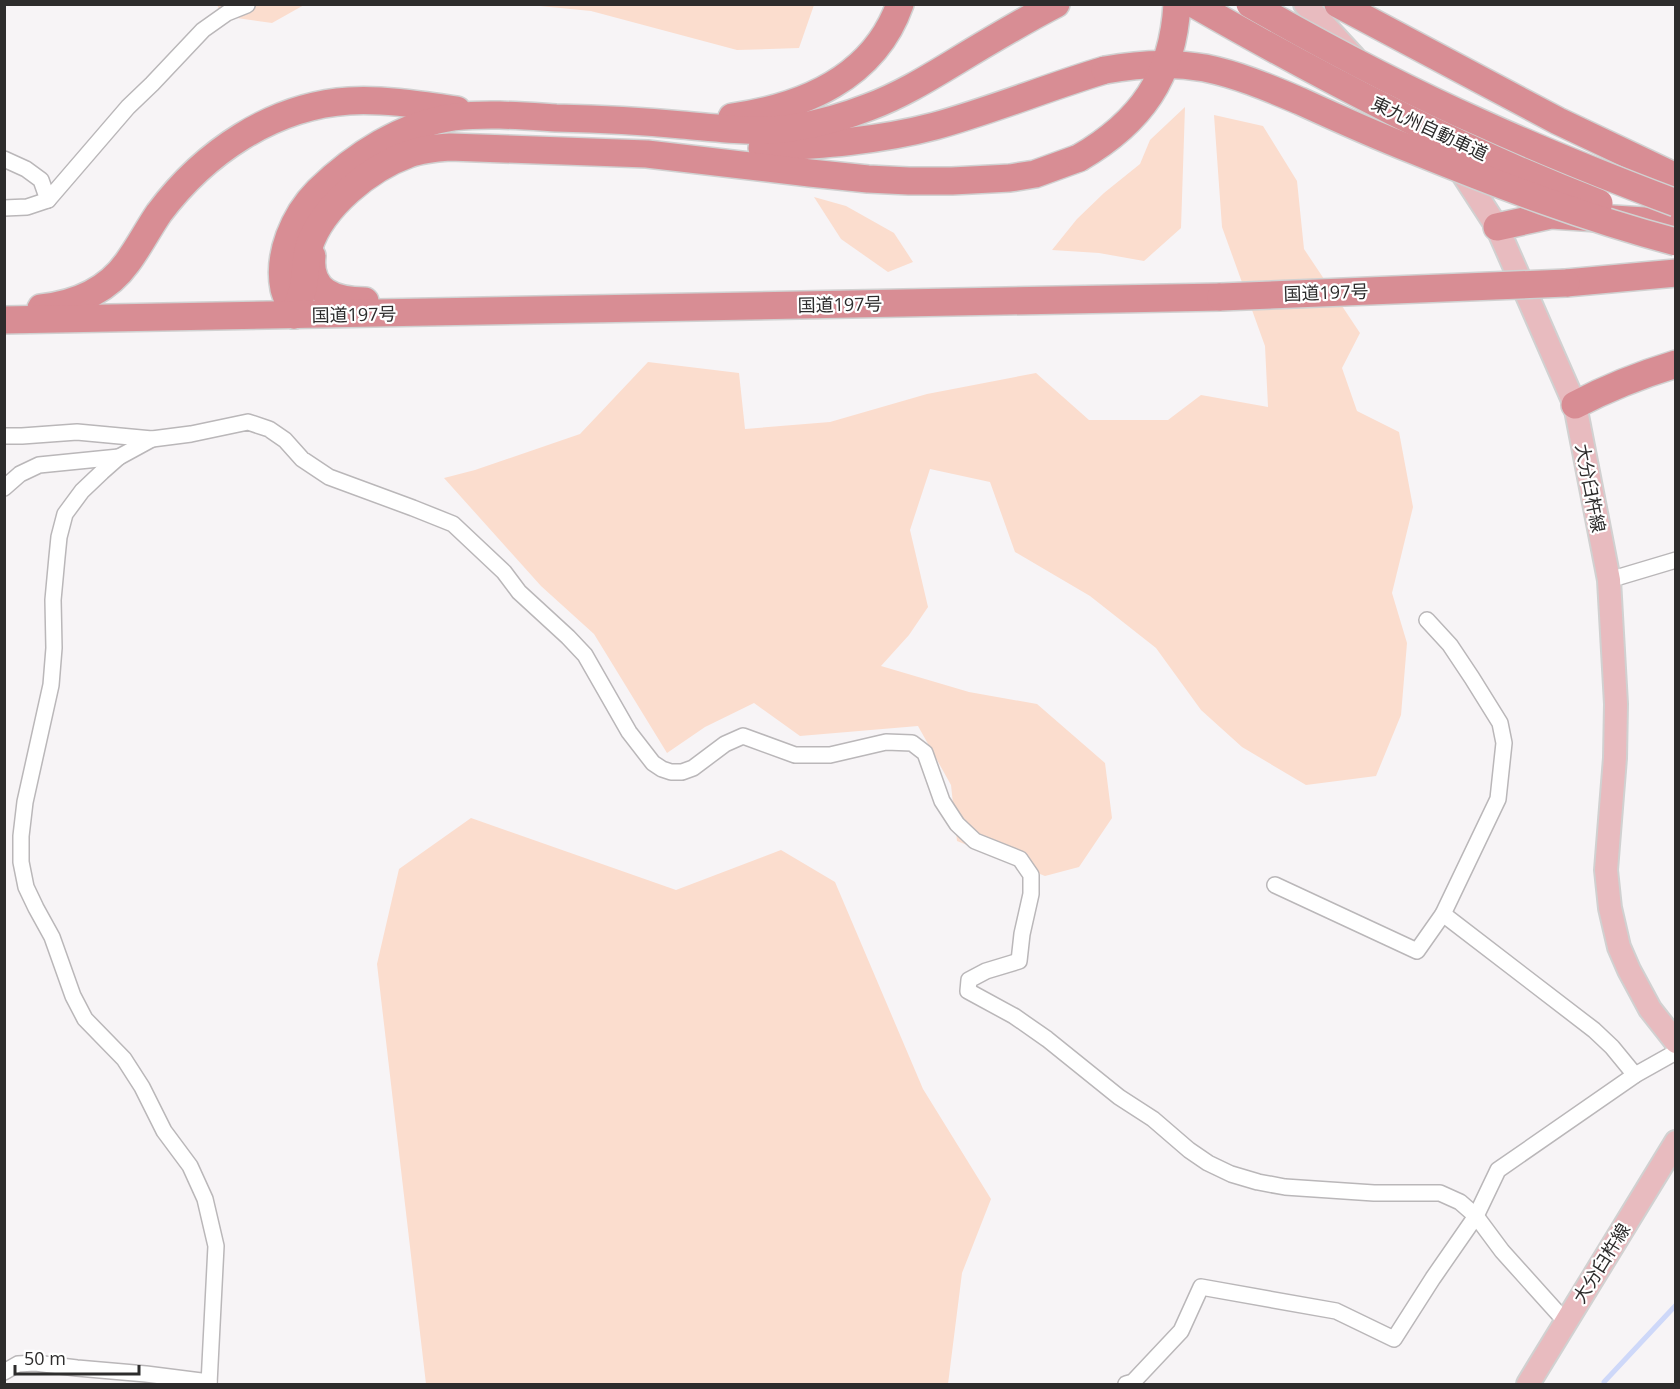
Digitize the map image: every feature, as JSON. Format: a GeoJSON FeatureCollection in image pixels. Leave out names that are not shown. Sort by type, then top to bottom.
{"type":"FeatureCollection","features":[{"type":"Feature","properties":{"kind":"highway"},"geometry":{"type":"LineString","coordinates":[[650,122],[747,115],[782,107],[829,88],[849,74],[883,39],[900,4]]}},
{"type":"Feature","properties":{"kind":"highway"},"geometry":{"type":"LineString","coordinates":[[294,315],[284,288],[284,258],[293,225],[314,195],[346,166],[385,141],[408,130],[429,122],[454,117],[489,115],[765,130],[820,123],[870,107],[895,96],[1056,4]]}},
{"type":"Feature","properties":{"kind":"highway"},"geometry":{"type":"LineString","coordinates":[[294,315],[303,289],[309,247],[317,229],[329,212],[370,174],[411,153],[450,147],[647,154],[821,175],[920,181],[1010,178],[1035,174],[1079,158],[1101,145],[1135,116],[1159,80],[1167,59],[1176,20],[1177,4]]}},
{"type":"Feature","properties":{"kind":"highway","name":"東九州自動車道"},"geometry":{"type":"LineString","coordinates":[[1194,4],[1359,96],[1575,194],[1676,233]]}},
{"type":"Feature","properties":{"kind":"highway","name":"東九州自動車道"},"geometry":{"type":"LineString","coordinates":[[1250,4],[1371,70],[1479,122],[1586,168],[1676,203]]}},
{"type":"Feature","properties":{"kind":"highway"},"geometry":{"type":"LineString","coordinates":[[1338,4],[1558,121],[1676,177]]}},
{"type":"Feature","properties":{"kind":"highway"},"geometry":{"type":"LineString","coordinates":[[647,154],[831,144],[900,134],[967,116],[1105,70],[1129,66],[1179,65],[1228,73],[1255,82],[1500,185],[1591,218],[1676,242]]}},
{"type":"Feature","properties":{"kind":"highway"},"geometry":{"type":"LineString","coordinates":[[4,312],[52,307],[87,296],[103,287],[127,263],[160,213],[189,178],[228,145],[271,120],[322,105],[348,101],[409,103],[489,115]]}},
{"type":"Feature","properties":{"kind":"highway"},"geometry":{"type":"LineString","coordinates":[[1497,227],[1551,215],[1676,223]]}},
{"type":"Feature","properties":{"kind":"highway"},"geometry":{"type":"LineString","coordinates":[[317,229],[311,261],[314,274],[319,285],[327,294],[338,299],[351,301],[490,298],[603,309]]}},
{"type":"Feature","properties":{"kind":"highway","name":"国道197号"},"geometry":{"type":"LineString","coordinates":[[4,320],[1221,297],[1566,283],[1676,273]]}},
{"type":"Feature","properties":{"kind":"highway"},"geometry":{"type":"LineString","coordinates":[[1575,405],[1633,378],[1676,364]]}},
{"type":"Feature","properties":{"kind":"main road","name":"大分臼杵線"},"geometry":{"type":"LineString","coordinates":[[1305,4],[1462,173],[1497,227],[1575,405],[1609,580],[1616,704],[1615,758],[1606,870],[1610,908],[1619,947],[1637,988],[1676,1042]]}},
{"type":"Feature","properties":{"kind":"main road","name":"大分臼杵線"},"geometry":{"type":"LineString","coordinates":[[1528,1384],[1676,1142]]}},
{"type":"Feature","properties":{"kind":"street"},"geometry":{"type":"LineString","coordinates":[[4,208],[27,207],[48,200],[128,106],[203,30],[227,13],[247,5]]}},
{"type":"Feature","properties":{"kind":"street"},"geometry":{"type":"LineString","coordinates":[[4,159],[26,169],[41,180],[48,200]]}},
{"type":"Feature","properties":{"kind":"street"},"geometry":{"type":"LineString","coordinates":[[4,436],[77,432],[152,439],[191,434],[248,422],[269,429],[285,440],[302,459],[329,477],[453,524],[504,572],[519,591],[585,655],[629,732],[653,763],[662,769],[681,772],[693,768],[725,744],[743,736],[795,756],[830,755],[886,742],[912,743],[925,753],[942,801],[957,825],[975,841],[1020,859],[1031,874],[1031,894],[1022,934],[1019,961],[986,971],[969,981],[968,991],[1014,1016],[1047,1039],[1119,1097],[1153,1119],[1189,1150],[1208,1163],[1231,1174],[1285,1187],[1374,1193],[1440,1193],[1460,1202],[1476,1216],[1502,1251],[1565,1321]]}},
{"type":"Feature","properties":{"kind":"street"},"geometry":{"type":"LineString","coordinates":[[4,1372],[18,1364],[35,1362],[209,1383],[216,1246],[205,1200],[189,1166],[164,1131],[142,1087],[124,1059],[85,1019],[73,996],[52,937],[26,887],[21,862],[21,836],[26,802],[51,685],[54,648],[53,600],[59,537],[65,514],[82,491],[119,457],[152,439]]}},
{"type":"Feature","properties":{"kind":"street"},"geometry":{"type":"LineString","coordinates":[[4,488],[20,474],[39,465],[119,457]]}},
{"type":"Feature","properties":{"kind":"street"},"geometry":{"type":"LineString","coordinates":[[1609,580],[1676,560]]}},
{"type":"Feature","properties":{"kind":"street"},"geometry":{"type":"LineString","coordinates":[[1275,885],[1417,951],[1443,914],[1498,799],[1504,743],[1500,723],[1473,678],[1450,645],[1427,620]]}},
{"type":"Feature","properties":{"kind":"street"},"geometry":{"type":"LineString","coordinates":[[1443,914],[1594,1030],[1612,1047],[1635,1075]]}},
{"type":"Feature","properties":{"kind":"street"},"geometry":{"type":"LineString","coordinates":[[1126,1384],[1133,1382],[1181,1331],[1201,1287],[1336,1311],[1394,1339],[1476,1216],[1498,1170],[1635,1075],[1676,1052]]}},
{"type":"Feature","properties":{"kind":"shaded area"},"geometry":{"type":"Polygon","coordinates":[[[217,5],[304,5],[272,23],[223,16],[217,5]]]}},
{"type":"Feature","properties":{"kind":"shaded area"},"geometry":{"type":"Polygon","coordinates":[[[530,5],[814,5],[799,48],[737,50],[591,11],[530,5]]]}},
{"type":"Feature","properties":{"kind":"shaded area"},"geometry":{"type":"Polygon","coordinates":[[[1185,107],[1181,228],[1144,261],[1099,253],[1052,250],[1077,219],[1104,193],[1140,164],[1150,140],[1185,107]]]}},
{"type":"Feature","properties":{"kind":"shaded area"},"geometry":{"type":"Polygon","coordinates":[[[1214,115],[1263,126],[1297,181],[1304,249],[1360,333],[1342,368],[1357,411],[1399,432],[1413,507],[1392,593],[1407,643],[1401,715],[1376,776],[1306,785],[1242,747],[1201,710],[1156,648],[1090,596],[1015,552],[990,482],[930,469],[910,530],[928,607],[909,635],[881,666],[969,692],[1037,704],[1105,763],[1112,818],[1079,867],[1045,876],[957,841],[951,785],[918,726],[800,736],[754,703],[705,727],[667,753],[594,634],[541,586],[444,478],[475,470],[580,434],[648,362],[739,373],[745,429],[830,422],[927,394],[1036,373],[1089,420],[1168,420],[1201,395],[1268,407],[1265,346],[1222,227],[1214,115]]]}},
{"type":"Feature","properties":{"kind":"shaded area"},"geometry":{"type":"Polygon","coordinates":[[[814,197],[846,206],[894,233],[913,262],[888,272],[841,239],[814,197]]]}},
{"type":"Feature","properties":{"kind":"shaded area"},"geometry":{"type":"Polygon","coordinates":[[[471,818],[676,890],[781,850],[835,882],[923,1089],[991,1199],[962,1273],[948,1384],[426,1384],[377,964],[399,869],[471,818]]]}},
{"type":"Feature","properties":{"kind":"waterway"},"geometry":{"type":"LineString","coordinates":[[1604,1384],[1676,1305]]}}]}
